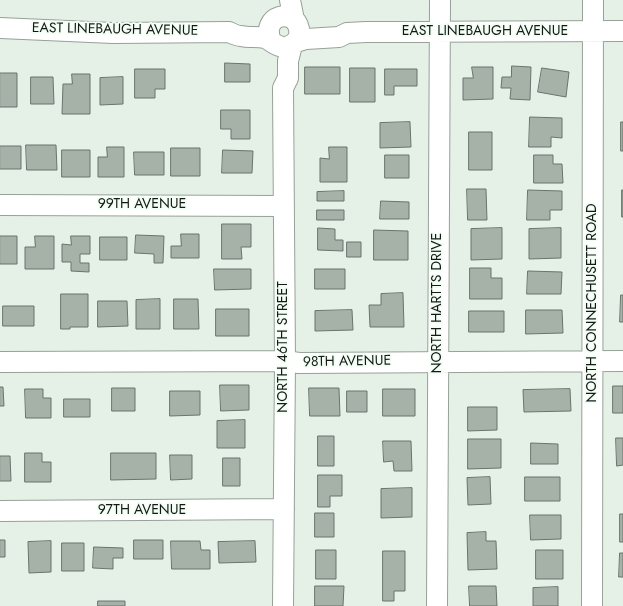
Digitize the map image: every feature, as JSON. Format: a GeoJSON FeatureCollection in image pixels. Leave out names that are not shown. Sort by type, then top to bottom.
{"type":"FeatureCollection","features":[{"type":"Feature","properties":{"kind":"street","name":"NORTH 46TH STREET"},"geometry":{"type":"LineString","coordinates":[[284,606],[285,362],[283,88],[288,78],[288,62],[284,28],[290,0]]}},
{"type":"Feature","properties":{"kind":"street","name":"NORTH HARTTS DRIVE"},"geometry":{"type":"LineString","coordinates":[[437,606],[440,0]]}},
{"type":"Feature","properties":{"kind":"street","name":"NORTH CONNECHUSETT ROAD"},"geometry":{"type":"LineString","coordinates":[[592,606],[593,0]]}},
{"type":"Feature","properties":{"kind":"street","name":"EAST LINEBAUGH AVENUE"},"geometry":{"type":"LineString","coordinates":[[0,28],[113,33],[229,32],[239,27],[264,25],[284,28],[338,28],[347,33],[623,31]]}},
{"type":"Feature","properties":{"kind":"street","name":"99TH AVENUE"},"geometry":{"type":"LineString","coordinates":[[0,205],[284,206]]}},
{"type":"Feature","properties":{"kind":"street","name":"98TH AVENUE"},"geometry":{"type":"LineString","coordinates":[[0,362],[299,363],[623,361]]}},
{"type":"Feature","properties":{"kind":"street","name":"97TH AVENUE"},"geometry":{"type":"LineString","coordinates":[[0,511],[284,509]]}},
{"type":"Feature","properties":{"kind":"building"},"geometry":{"type":"Polygon","coordinates":[[[225,63],[250,64],[250,82],[225,82],[225,63]]]}},
{"type":"Feature","properties":{"kind":"building"},"geometry":{"type":"Polygon","coordinates":[[[512,66],[531,67],[530,100],[510,99],[511,88],[501,88],[502,77],[511,77],[512,66]]]}},
{"type":"Feature","properties":{"kind":"building"},"geometry":{"type":"Polygon","coordinates":[[[305,67],[340,67],[340,94],[305,94],[305,67]]]}},
{"type":"Feature","properties":{"kind":"building"},"geometry":{"type":"Polygon","coordinates":[[[472,67],[493,67],[493,99],[463,100],[463,78],[473,78],[472,67]]]}},
{"type":"Feature","properties":{"kind":"building"},"geometry":{"type":"Polygon","coordinates":[[[350,68],[375,68],[375,102],[350,102],[350,68]]]}},
{"type":"Feature","properties":{"kind":"building"},"geometry":{"type":"Polygon","coordinates":[[[542,68],[569,72],[566,97],[538,92],[542,68]]]}},
{"type":"Feature","properties":{"kind":"building"},"geometry":{"type":"Polygon","coordinates":[[[135,69],[165,69],[165,89],[155,89],[155,98],[135,98],[135,69]]]}},
{"type":"Feature","properties":{"kind":"building"},"geometry":{"type":"Polygon","coordinates":[[[385,69],[417,69],[417,86],[394,86],[394,95],[385,95],[385,69]]]}},
{"type":"Feature","properties":{"kind":"building"},"geometry":{"type":"Polygon","coordinates":[[[0,73],[17,73],[17,107],[0,107],[0,73]]]}},
{"type":"Feature","properties":{"kind":"building"},"geometry":{"type":"Polygon","coordinates":[[[72,74],[90,74],[90,114],[62,114],[63,84],[72,84],[72,74]]]}},
{"type":"Feature","properties":{"kind":"building"},"geometry":{"type":"Polygon","coordinates":[[[31,77],[53,77],[54,104],[31,104],[31,77]]]}},
{"type":"Feature","properties":{"kind":"building"},"geometry":{"type":"Polygon","coordinates":[[[123,77],[123,104],[100,105],[100,78],[123,77]]]}},
{"type":"Feature","properties":{"kind":"building"},"geometry":{"type":"Polygon","coordinates":[[[221,110],[250,110],[250,139],[231,139],[231,129],[221,129],[221,110]]]}},
{"type":"Feature","properties":{"kind":"building"},"geometry":{"type":"Polygon","coordinates":[[[530,117],[562,118],[562,138],[551,137],[551,147],[529,147],[530,117]]]}},
{"type":"Feature","properties":{"kind":"building"},"geometry":{"type":"Polygon","coordinates":[[[410,122],[411,147],[380,148],[380,123],[410,122]]]}},
{"type":"Feature","properties":{"kind":"building"},"geometry":{"type":"Polygon","coordinates":[[[621,122],[623,122],[623,151],[621,151],[621,122]]]}},
{"type":"Feature","properties":{"kind":"building"},"geometry":{"type":"Polygon","coordinates":[[[469,132],[492,132],[492,170],[469,170],[469,132]]]}},
{"type":"Feature","properties":{"kind":"building"},"geometry":{"type":"Polygon","coordinates":[[[26,145],[56,145],[57,170],[27,170],[26,145]]]}},
{"type":"Feature","properties":{"kind":"building"},"geometry":{"type":"Polygon","coordinates":[[[0,146],[21,146],[21,169],[0,169],[0,146]]]}},
{"type":"Feature","properties":{"kind":"building"},"geometry":{"type":"Polygon","coordinates":[[[107,147],[124,147],[124,177],[98,177],[98,157],[107,157],[107,147]]]}},
{"type":"Feature","properties":{"kind":"building"},"geometry":{"type":"Polygon","coordinates":[[[329,147],[347,147],[347,182],[320,182],[320,158],[329,159],[329,147]]]}},
{"type":"Feature","properties":{"kind":"building"},"geometry":{"type":"Polygon","coordinates":[[[171,148],[200,148],[200,176],[171,176],[171,148]]]}},
{"type":"Feature","properties":{"kind":"building"},"geometry":{"type":"Polygon","coordinates":[[[62,150],[90,150],[90,177],[62,177],[62,150]]]}},
{"type":"Feature","properties":{"kind":"building"},"geometry":{"type":"Polygon","coordinates":[[[223,150],[253,151],[252,173],[222,173],[223,150]]]}},
{"type":"Feature","properties":{"kind":"building"},"geometry":{"type":"Polygon","coordinates":[[[134,152],[164,152],[164,175],[135,175],[134,152]]]}},
{"type":"Feature","properties":{"kind":"building"},"geometry":{"type":"Polygon","coordinates":[[[385,155],[409,155],[409,178],[385,178],[385,155]]]}},
{"type":"Feature","properties":{"kind":"building"},"geometry":{"type":"Polygon","coordinates":[[[534,155],[553,155],[553,164],[562,164],[563,183],[534,183],[534,155]]]}},
{"type":"Feature","properties":{"kind":"building"},"geometry":{"type":"Polygon","coordinates":[[[467,189],[486,189],[487,220],[468,220],[467,189]]]}},
{"type":"Feature","properties":{"kind":"building"},"geometry":{"type":"Polygon","coordinates":[[[528,190],[562,191],[562,210],[550,210],[550,220],[527,220],[528,190]]]}},
{"type":"Feature","properties":{"kind":"building"},"geometry":{"type":"Polygon","coordinates":[[[623,190],[623,217],[622,217],[623,190]]]}},
{"type":"Feature","properties":{"kind":"building"},"geometry":{"type":"Polygon","coordinates":[[[344,191],[344,201],[317,201],[317,192],[344,191]]]}},
{"type":"Feature","properties":{"kind":"building"},"geometry":{"type":"Polygon","coordinates":[[[381,201],[409,202],[409,219],[380,219],[381,201]]]}},
{"type":"Feature","properties":{"kind":"building"},"geometry":{"type":"Polygon","coordinates":[[[317,210],[344,210],[344,220],[317,220],[317,210]]]}},
{"type":"Feature","properties":{"kind":"building"},"geometry":{"type":"Polygon","coordinates":[[[222,224],[251,224],[251,247],[241,247],[242,259],[222,259],[222,224]]]}},
{"type":"Feature","properties":{"kind":"building"},"geometry":{"type":"Polygon","coordinates":[[[318,228],[335,229],[335,240],[343,240],[343,251],[318,250],[318,228]]]}},
{"type":"Feature","properties":{"kind":"building"},"geometry":{"type":"Polygon","coordinates":[[[502,228],[502,259],[471,260],[471,229],[502,228]]]}},
{"type":"Feature","properties":{"kind":"building"},"geometry":{"type":"Polygon","coordinates":[[[561,228],[561,258],[529,259],[529,229],[561,228]]]}},
{"type":"Feature","properties":{"kind":"building"},"geometry":{"type":"Polygon","coordinates":[[[374,230],[408,231],[408,260],[374,260],[374,230]]]}},
{"type":"Feature","properties":{"kind":"building"},"geometry":{"type":"Polygon","coordinates":[[[181,234],[199,234],[199,258],[171,258],[171,246],[181,246],[181,234]]]}},
{"type":"Feature","properties":{"kind":"building"},"geometry":{"type":"Polygon","coordinates":[[[136,235],[164,236],[163,263],[154,263],[154,254],[135,253],[136,235]]]}},
{"type":"Feature","properties":{"kind":"building"},"geometry":{"type":"Polygon","coordinates":[[[0,236],[17,236],[17,264],[0,264],[0,236]]]}},
{"type":"Feature","properties":{"kind":"building"},"geometry":{"type":"Polygon","coordinates":[[[35,236],[54,236],[54,269],[25,269],[25,247],[35,247],[35,236]]]}},
{"type":"Feature","properties":{"kind":"building"},"geometry":{"type":"Polygon","coordinates":[[[71,236],[90,236],[90,254],[80,254],[80,263],[89,263],[89,272],[71,271],[71,262],[62,262],[62,244],[71,245],[71,236]]]}},
{"type":"Feature","properties":{"kind":"building"},"geometry":{"type":"Polygon","coordinates":[[[100,237],[127,237],[127,260],[100,260],[100,237]]]}},
{"type":"Feature","properties":{"kind":"building"},"geometry":{"type":"Polygon","coordinates":[[[347,242],[361,242],[361,257],[347,257],[347,242]]]}},
{"type":"Feature","properties":{"kind":"building"},"geometry":{"type":"Polygon","coordinates":[[[470,268],[491,268],[491,278],[502,278],[502,299],[470,299],[470,268]]]}},
{"type":"Feature","properties":{"kind":"building"},"geometry":{"type":"Polygon","coordinates":[[[214,269],[251,269],[251,289],[215,290],[214,269]]]}},
{"type":"Feature","properties":{"kind":"building"},"geometry":{"type":"Polygon","coordinates":[[[315,269],[345,269],[345,289],[315,289],[315,269]]]}},
{"type":"Feature","properties":{"kind":"building"},"geometry":{"type":"Polygon","coordinates":[[[528,271],[562,272],[561,294],[527,294],[528,271]]]}},
{"type":"Feature","properties":{"kind":"building"},"geometry":{"type":"Polygon","coordinates":[[[403,293],[404,327],[370,327],[369,305],[381,305],[381,294],[403,293]]]}},
{"type":"Feature","properties":{"kind":"building"},"geometry":{"type":"Polygon","coordinates":[[[61,294],[88,294],[88,327],[70,327],[70,329],[61,329],[61,294]]]}},
{"type":"Feature","properties":{"kind":"building"},"geometry":{"type":"Polygon","coordinates":[[[621,295],[623,295],[623,322],[620,322],[621,295]]]}},
{"type":"Feature","properties":{"kind":"building"},"geometry":{"type":"Polygon","coordinates":[[[160,299],[160,329],[136,329],[136,300],[160,299]]]}},
{"type":"Feature","properties":{"kind":"building"},"geometry":{"type":"Polygon","coordinates":[[[174,299],[198,299],[199,329],[174,329],[174,299]]]}},
{"type":"Feature","properties":{"kind":"building"},"geometry":{"type":"Polygon","coordinates":[[[98,301],[127,301],[128,326],[98,327],[98,301]]]}},
{"type":"Feature","properties":{"kind":"building"},"geometry":{"type":"Polygon","coordinates":[[[3,306],[34,306],[34,326],[3,326],[3,306]]]}},
{"type":"Feature","properties":{"kind":"building"},"geometry":{"type":"Polygon","coordinates":[[[216,309],[249,309],[249,336],[216,336],[216,309]]]}},
{"type":"Feature","properties":{"kind":"building"},"geometry":{"type":"Polygon","coordinates":[[[352,310],[353,330],[315,331],[315,311],[352,310]]]}},
{"type":"Feature","properties":{"kind":"building"},"geometry":{"type":"Polygon","coordinates":[[[526,310],[562,310],[563,333],[526,334],[526,310]]]}},
{"type":"Feature","properties":{"kind":"building"},"geometry":{"type":"Polygon","coordinates":[[[469,311],[504,311],[504,332],[469,332],[469,311]]]}},
{"type":"Feature","properties":{"kind":"building"},"geometry":{"type":"Polygon","coordinates":[[[220,385],[249,385],[249,410],[221,411],[220,385]]]}},
{"type":"Feature","properties":{"kind":"building"},"geometry":{"type":"Polygon","coordinates":[[[613,386],[623,386],[623,413],[613,413],[613,386]]]}},
{"type":"Feature","properties":{"kind":"building"},"geometry":{"type":"Polygon","coordinates":[[[0,387],[3,387],[4,406],[0,406],[0,387]]]}},
{"type":"Feature","properties":{"kind":"building"},"geometry":{"type":"Polygon","coordinates":[[[112,388],[135,388],[135,411],[112,411],[112,388]]]}},
{"type":"Feature","properties":{"kind":"building"},"geometry":{"type":"Polygon","coordinates":[[[309,388],[339,388],[340,416],[310,416],[309,388]]]}},
{"type":"Feature","properties":{"kind":"building"},"geometry":{"type":"Polygon","coordinates":[[[25,389],[43,389],[43,398],[51,398],[51,418],[26,418],[25,389]]]}},
{"type":"Feature","properties":{"kind":"building"},"geometry":{"type":"Polygon","coordinates":[[[383,389],[415,389],[415,416],[383,416],[383,389]]]}},
{"type":"Feature","properties":{"kind":"building"},"geometry":{"type":"Polygon","coordinates":[[[570,389],[571,411],[524,412],[523,390],[570,389]]]}},
{"type":"Feature","properties":{"kind":"building"},"geometry":{"type":"Polygon","coordinates":[[[170,391],[200,391],[200,415],[170,416],[170,391]]]}},
{"type":"Feature","properties":{"kind":"building"},"geometry":{"type":"Polygon","coordinates":[[[347,391],[367,391],[367,412],[347,412],[347,391]]]}},
{"type":"Feature","properties":{"kind":"building"},"geometry":{"type":"Polygon","coordinates":[[[64,399],[90,399],[90,417],[64,417],[64,399]]]}},
{"type":"Feature","properties":{"kind":"building"},"geometry":{"type":"Polygon","coordinates":[[[468,407],[497,407],[497,430],[468,431],[468,407]]]}},
{"type":"Feature","properties":{"kind":"building"},"geometry":{"type":"Polygon","coordinates":[[[245,420],[245,448],[217,448],[217,421],[245,420]]]}},
{"type":"Feature","properties":{"kind":"building"},"geometry":{"type":"Polygon","coordinates":[[[318,436],[334,436],[334,466],[318,466],[318,436]]]}},
{"type":"Feature","properties":{"kind":"building"},"geometry":{"type":"Polygon","coordinates":[[[616,438],[623,438],[623,465],[617,466],[616,438]]]}},
{"type":"Feature","properties":{"kind":"building"},"geometry":{"type":"Polygon","coordinates":[[[468,439],[501,439],[501,468],[468,469],[468,439]]]}},
{"type":"Feature","properties":{"kind":"building"},"geometry":{"type":"Polygon","coordinates":[[[383,441],[411,441],[412,471],[394,471],[393,461],[384,462],[383,441]]]}},
{"type":"Feature","properties":{"kind":"building"},"geometry":{"type":"Polygon","coordinates":[[[531,443],[558,444],[558,464],[531,464],[531,443]]]}},
{"type":"Feature","properties":{"kind":"building"},"geometry":{"type":"Polygon","coordinates":[[[25,453],[42,453],[42,462],[51,462],[51,482],[25,482],[25,453]]]}},
{"type":"Feature","properties":{"kind":"building"},"geometry":{"type":"Polygon","coordinates":[[[111,453],[156,453],[156,479],[111,480],[111,453]]]}},
{"type":"Feature","properties":{"kind":"building"},"geometry":{"type":"Polygon","coordinates":[[[170,455],[192,455],[192,479],[171,480],[170,455]]]}},
{"type":"Feature","properties":{"kind":"building"},"geometry":{"type":"Polygon","coordinates":[[[0,456],[10,456],[11,481],[0,481],[0,456]]]}},
{"type":"Feature","properties":{"kind":"building"},"geometry":{"type":"Polygon","coordinates":[[[223,458],[240,458],[240,486],[223,486],[223,458]]]}},
{"type":"Feature","properties":{"kind":"building"},"geometry":{"type":"Polygon","coordinates":[[[318,475],[342,475],[342,496],[330,496],[330,507],[318,507],[318,475]]]}},
{"type":"Feature","properties":{"kind":"building"},"geometry":{"type":"Polygon","coordinates":[[[490,477],[491,504],[468,505],[467,478],[490,477]]]}},
{"type":"Feature","properties":{"kind":"building"},"geometry":{"type":"Polygon","coordinates":[[[525,477],[560,477],[560,501],[525,501],[525,477]]]}},
{"type":"Feature","properties":{"kind":"building"},"geometry":{"type":"Polygon","coordinates":[[[412,488],[412,517],[381,518],[381,489],[412,488]]]}},
{"type":"Feature","properties":{"kind":"building"},"geometry":{"type":"Polygon","coordinates":[[[315,513],[334,513],[334,537],[315,537],[315,513]]]}},
{"type":"Feature","properties":{"kind":"building"},"geometry":{"type":"Polygon","coordinates":[[[620,514],[623,514],[623,542],[620,542],[620,514]]]}},
{"type":"Feature","properties":{"kind":"building"},"geometry":{"type":"Polygon","coordinates":[[[530,515],[561,515],[561,539],[531,540],[530,515]]]}},
{"type":"Feature","properties":{"kind":"building"},"geometry":{"type":"Polygon","coordinates":[[[486,532],[486,541],[496,541],[497,569],[468,570],[467,533],[486,532]]]}},
{"type":"Feature","properties":{"kind":"building"},"geometry":{"type":"Polygon","coordinates":[[[0,540],[5,540],[5,557],[0,557],[0,540]]]}},
{"type":"Feature","properties":{"kind":"building"},"geometry":{"type":"Polygon","coordinates":[[[134,540],[163,540],[163,559],[134,559],[134,540]]]}},
{"type":"Feature","properties":{"kind":"building"},"geometry":{"type":"Polygon","coordinates":[[[51,541],[51,572],[29,573],[28,542],[51,541]]]}},
{"type":"Feature","properties":{"kind":"building"},"geometry":{"type":"Polygon","coordinates":[[[171,541],[200,541],[201,550],[210,550],[210,569],[172,569],[171,541]]]}},
{"type":"Feature","properties":{"kind":"building"},"geometry":{"type":"Polygon","coordinates":[[[255,541],[256,562],[219,563],[218,542],[255,541]]]}},
{"type":"Feature","properties":{"kind":"building"},"geometry":{"type":"Polygon","coordinates":[[[62,543],[84,543],[84,571],[62,571],[62,543]]]}},
{"type":"Feature","properties":{"kind":"building"},"geometry":{"type":"Polygon","coordinates":[[[94,547],[123,548],[123,558],[113,558],[113,569],[93,568],[94,547]]]}},
{"type":"Feature","properties":{"kind":"building"},"geometry":{"type":"Polygon","coordinates":[[[316,550],[336,550],[336,579],[316,579],[316,550]]]}},
{"type":"Feature","properties":{"kind":"building"},"geometry":{"type":"Polygon","coordinates":[[[536,550],[563,550],[563,579],[536,579],[536,550]]]}},
{"type":"Feature","properties":{"kind":"building"},"geometry":{"type":"Polygon","coordinates":[[[383,551],[405,551],[405,591],[394,591],[394,601],[383,601],[383,551]]]}},
{"type":"Feature","properties":{"kind":"building"},"geometry":{"type":"Polygon","coordinates":[[[620,553],[623,553],[623,577],[619,577],[620,553]]]}},
{"type":"Feature","properties":{"kind":"building"},"geometry":{"type":"Polygon","coordinates":[[[315,586],[344,586],[343,606],[315,606],[315,586]]]}},
{"type":"Feature","properties":{"kind":"building"},"geometry":{"type":"Polygon","coordinates":[[[469,586],[496,586],[497,606],[470,606],[469,586]]]}},
{"type":"Feature","properties":{"kind":"building"},"geometry":{"type":"Polygon","coordinates":[[[558,587],[558,606],[533,606],[533,588],[558,587]]]}},
{"type":"Feature","properties":{"kind":"building"},"geometry":{"type":"Polygon","coordinates":[[[98,601],[125,601],[125,606],[98,606],[98,601]]]}}]}
